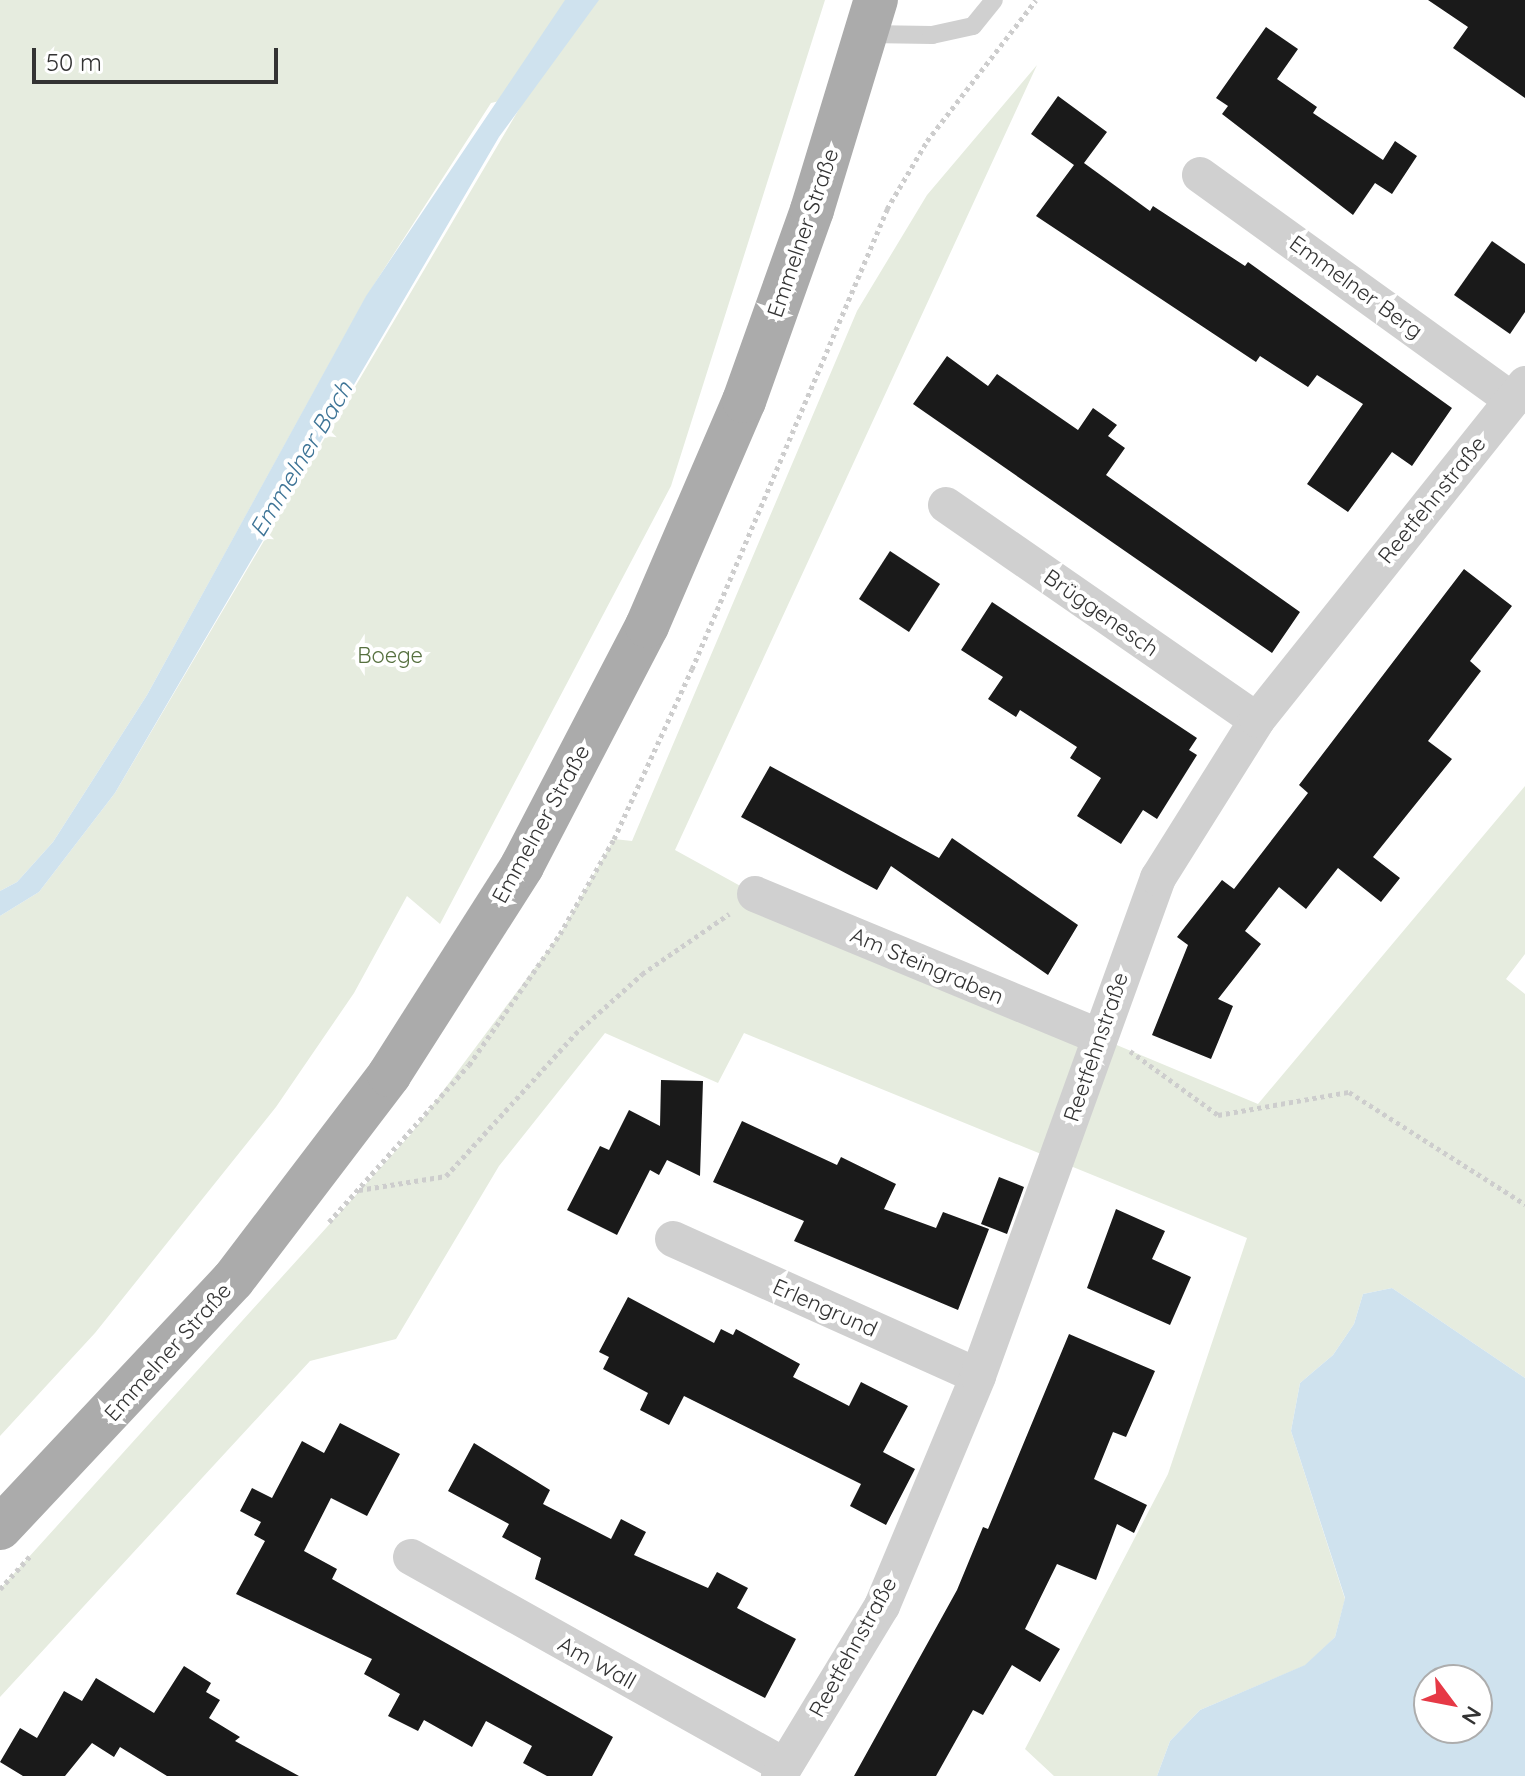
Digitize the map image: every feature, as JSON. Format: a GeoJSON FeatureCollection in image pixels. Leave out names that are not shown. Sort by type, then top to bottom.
{"type":"FeatureCollection","features":[{"type":"Feature","properties":{"kind":"main road","name":"Emmelner Straße"},"geometry":{"type":"LineString","coordinates":[[0,1528],[233,1280],[389,1075],[522,866],[647,626],[744,401],[872,17]]}},
{"type":"Feature","properties":{"kind":"street","name":"Emmelner Berg"},"geometry":{"type":"LineString","coordinates":[[1200,175],[1519,392]]}},
{"type":"Feature","properties":{"kind":"street","name":"Reetfehnstraße"},"geometry":{"type":"LineString","coordinates":[[782,1771],[882,1606],[978,1376],[1158,878],[1257,720],[1519,392]]}},
{"type":"Feature","properties":{"kind":"street","name":"Brüggenesch"},"geometry":{"type":"LineString","coordinates":[[946,505],[1257,720]]}},
{"type":"Feature","properties":{"kind":"street","name":"Am Steingraben"},"geometry":{"type":"LineString","coordinates":[[755,894],[1100,1037]]}},
{"type":"Feature","properties":{"kind":"street","name":"Erlengrund"},"geometry":{"type":"LineString","coordinates":[[673,1239],[978,1376]]}},
{"type":"Feature","properties":{"kind":"street","name":"Am Wall"},"geometry":{"type":"LineString","coordinates":[[411,1557],[782,1771]]}},
{"type":"Feature","properties":{"kind":"lane"},"geometry":{"type":"LineString","coordinates":[[872,17],[932,35],[973,26],[994,0]]}},
{"type":"Feature","properties":{"kind":"path"},"geometry":{"type":"LineString","coordinates":[[359,1190],[446,1176],[586,1024],[642,974],[755,894]]}},
{"type":"Feature","properties":{"kind":"path"},"geometry":{"type":"LineString","coordinates":[[1100,1037],[1133,1052],[1218,1115],[1349,1092],[1525,1204]]}},
{"type":"Feature","properties":{"kind":"green space","name":"Boege"},"geometry":{"type":"Polygon","coordinates":[[[0,0],[825,0],[671,486],[440,924],[407,896],[354,993],[276,1107],[95,1333],[0,1436],[0,916],[39,892],[115,793],[528,94],[491,103],[366,297],[147,695],[53,842],[17,882],[0,891],[0,0]]]}},
{"type":"Feature","properties":{"kind":"green space"},"geometry":{"type":"Polygon","coordinates":[[[1037,65],[675,850],[755,894],[1258,1104],[1525,786],[1525,954],[1506,979],[1525,994],[1525,1378],[1392,1288],[1363,1294],[1354,1324],[1333,1355],[1300,1383],[1291,1431],[1345,1599],[1335,1637],[1306,1665],[1200,1710],[1170,1741],[1157,1776],[1054,1776],[1025,1749],[1168,1474],[1247,1238],[744,1033],[718,1083],[605,1033],[499,1166],[396,1339],[310,1361],[0,1697],[0,1589],[411,1134],[560,934],[614,839],[632,841],[857,311],[927,195],[1037,65]]]}},
{"type":"Feature","properties":{"kind":"water","name":"Emmelner Bach"},"geometry":{"type":"Polygon","coordinates":[[[565,0],[599,0],[499,137],[115,793],[39,892],[0,916],[0,891],[17,882],[53,842],[147,695],[366,296],[565,0]]]}},
{"type":"Feature","properties":{"kind":"water"},"geometry":{"type":"Polygon","coordinates":[[[1392,1288],[1525,1378],[1525,1776],[1157,1776],[1170,1741],[1200,1710],[1305,1665],[1335,1637],[1345,1598],[1291,1431],[1300,1383],[1333,1355],[1354,1324],[1363,1294],[1392,1288]]]}},
{"type":"Feature","properties":{"kind":"building"},"geometry":{"type":"Polygon","coordinates":[[[1428,0],[1525,0],[1525,98],[1453,48],[1468,27],[1428,0]]]}},
{"type":"Feature","properties":{"kind":"building"},"geometry":{"type":"Polygon","coordinates":[[[1266,27],[1298,49],[1277,79],[1317,107],[1313,113],[1383,160],[1395,141],[1417,156],[1392,194],[1375,183],[1353,215],[1222,114],[1228,106],[1216,98],[1266,27]]]}},
{"type":"Feature","properties":{"kind":"building"},"geometry":{"type":"Polygon","coordinates":[[[1058,96],[1107,132],[1084,163],[1150,211],[1153,206],[1245,266],[1248,262],[1452,408],[1412,466],[1392,452],[1348,512],[1307,484],[1363,404],[1317,375],[1308,387],[1260,356],[1256,362],[1036,216],[1074,165],[1031,134],[1058,96]]]}},
{"type":"Feature","properties":{"kind":"building"},"geometry":{"type":"Polygon","coordinates":[[[1492,241],[1525,264],[1525,312],[1510,334],[1454,295],[1492,241]]]}},
{"type":"Feature","properties":{"kind":"building"},"geometry":{"type":"Polygon","coordinates":[[[947,356],[988,386],[997,374],[1078,430],[1093,408],[1117,425],[1108,436],[1125,448],[1106,475],[1300,612],[1272,653],[913,404],[947,356]]]}},
{"type":"Feature","properties":{"kind":"building"},"geometry":{"type":"Polygon","coordinates":[[[890,551],[940,584],[909,632],[859,599],[890,551]]]}},
{"type":"Feature","properties":{"kind":"building"},"geometry":{"type":"Polygon","coordinates":[[[1464,569],[1512,606],[1470,661],[1481,671],[1428,741],[1452,759],[1373,857],[1400,878],[1381,902],[1338,868],[1306,909],[1279,887],[1245,931],[1261,944],[1218,999],[1233,1006],[1211,1059],[1152,1035],[1188,945],[1177,937],[1222,880],[1234,889],[1308,793],[1299,785],[1464,569]]]}},
{"type":"Feature","properties":{"kind":"building"},"geometry":{"type":"Polygon","coordinates":[[[992,602],[1197,738],[1189,750],[1197,755],[1157,819],[1143,810],[1121,844],[1077,816],[1101,778],[1070,758],[1077,747],[1020,710],[1016,717],[988,699],[1003,677],[961,650],[992,602]]]}},
{"type":"Feature","properties":{"kind":"building"},"geometry":{"type":"Polygon","coordinates":[[[770,766],[939,858],[952,838],[1078,925],[1048,975],[891,866],[877,890],[741,817],[770,766]]]}},
{"type":"Feature","properties":{"kind":"building"},"geometry":{"type":"Polygon","coordinates":[[[661,1080],[703,1081],[700,1176],[667,1160],[659,1175],[650,1170],[617,1235],[567,1210],[600,1146],[609,1150],[629,1110],[660,1126],[661,1080]]]}},
{"type":"Feature","properties":{"kind":"building"},"geometry":{"type":"Polygon","coordinates":[[[742,1121],[837,1165],[841,1157],[896,1184],[884,1209],[936,1228],[943,1212],[989,1229],[958,1310],[794,1241],[804,1221],[713,1182],[742,1121]]]}},
{"type":"Feature","properties":{"kind":"building"},"geometry":{"type":"Polygon","coordinates":[[[999,1177],[1024,1187],[1007,1234],[981,1224],[999,1177]]]}},
{"type":"Feature","properties":{"kind":"building"},"geometry":{"type":"Polygon","coordinates":[[[1116,1209],[1165,1231],[1152,1259],[1191,1277],[1170,1325],[1087,1288],[1116,1209]]]}},
{"type":"Feature","properties":{"kind":"building"},"geometry":{"type":"Polygon","coordinates":[[[628,1297],[714,1343],[721,1329],[733,1335],[736,1329],[800,1364],[793,1377],[849,1406],[861,1382],[908,1406],[883,1452],[915,1469],[886,1525],[850,1506],[861,1484],[684,1396],[669,1425],[640,1410],[648,1393],[603,1369],[609,1357],[599,1352],[628,1297]]]}},
{"type":"Feature","properties":{"kind":"building"},"geometry":{"type":"Polygon","coordinates":[[[1069,1334],[1155,1371],[1126,1437],[1113,1432],[1094,1479],[1147,1505],[1134,1533],[1117,1524],[1096,1580],[1057,1564],[1025,1629],[1060,1649],[1040,1682],[1012,1665],[983,1715],[973,1710],[936,1776],[854,1776],[957,1590],[983,1527],[988,1529],[1069,1334]]]}},
{"type":"Feature","properties":{"kind":"building"},"geometry":{"type":"Polygon","coordinates":[[[340,1423],[400,1454],[367,1516],[331,1498],[304,1551],[337,1569],[332,1579],[613,1737],[592,1776],[547,1776],[523,1763],[532,1746],[486,1721],[472,1747],[424,1720],[418,1731],[388,1716],[400,1694],[364,1674],[372,1659],[236,1594],[265,1541],[254,1535],[261,1522],[240,1511],[252,1488],[272,1498],[302,1441],[324,1453],[340,1423]]]}},
{"type":"Feature","properties":{"kind":"building"},"geometry":{"type":"Polygon","coordinates":[[[474,1443],[550,1490],[543,1504],[611,1539],[621,1519],[646,1532],[634,1555],[708,1588],[717,1572],[748,1588],[737,1608],[796,1639],[765,1698],[535,1579],[541,1558],[502,1537],[509,1524],[448,1491],[474,1443]]]}},
{"type":"Feature","properties":{"kind":"building"},"geometry":{"type":"Polygon","coordinates":[[[184,1666],[211,1683],[206,1692],[220,1700],[209,1718],[240,1737],[235,1741],[299,1776],[167,1776],[120,1747],[114,1757],[92,1743],[65,1776],[23,1776],[0,1762],[20,1728],[37,1738],[64,1691],[82,1701],[96,1678],[154,1713],[184,1666]]]}}]}
